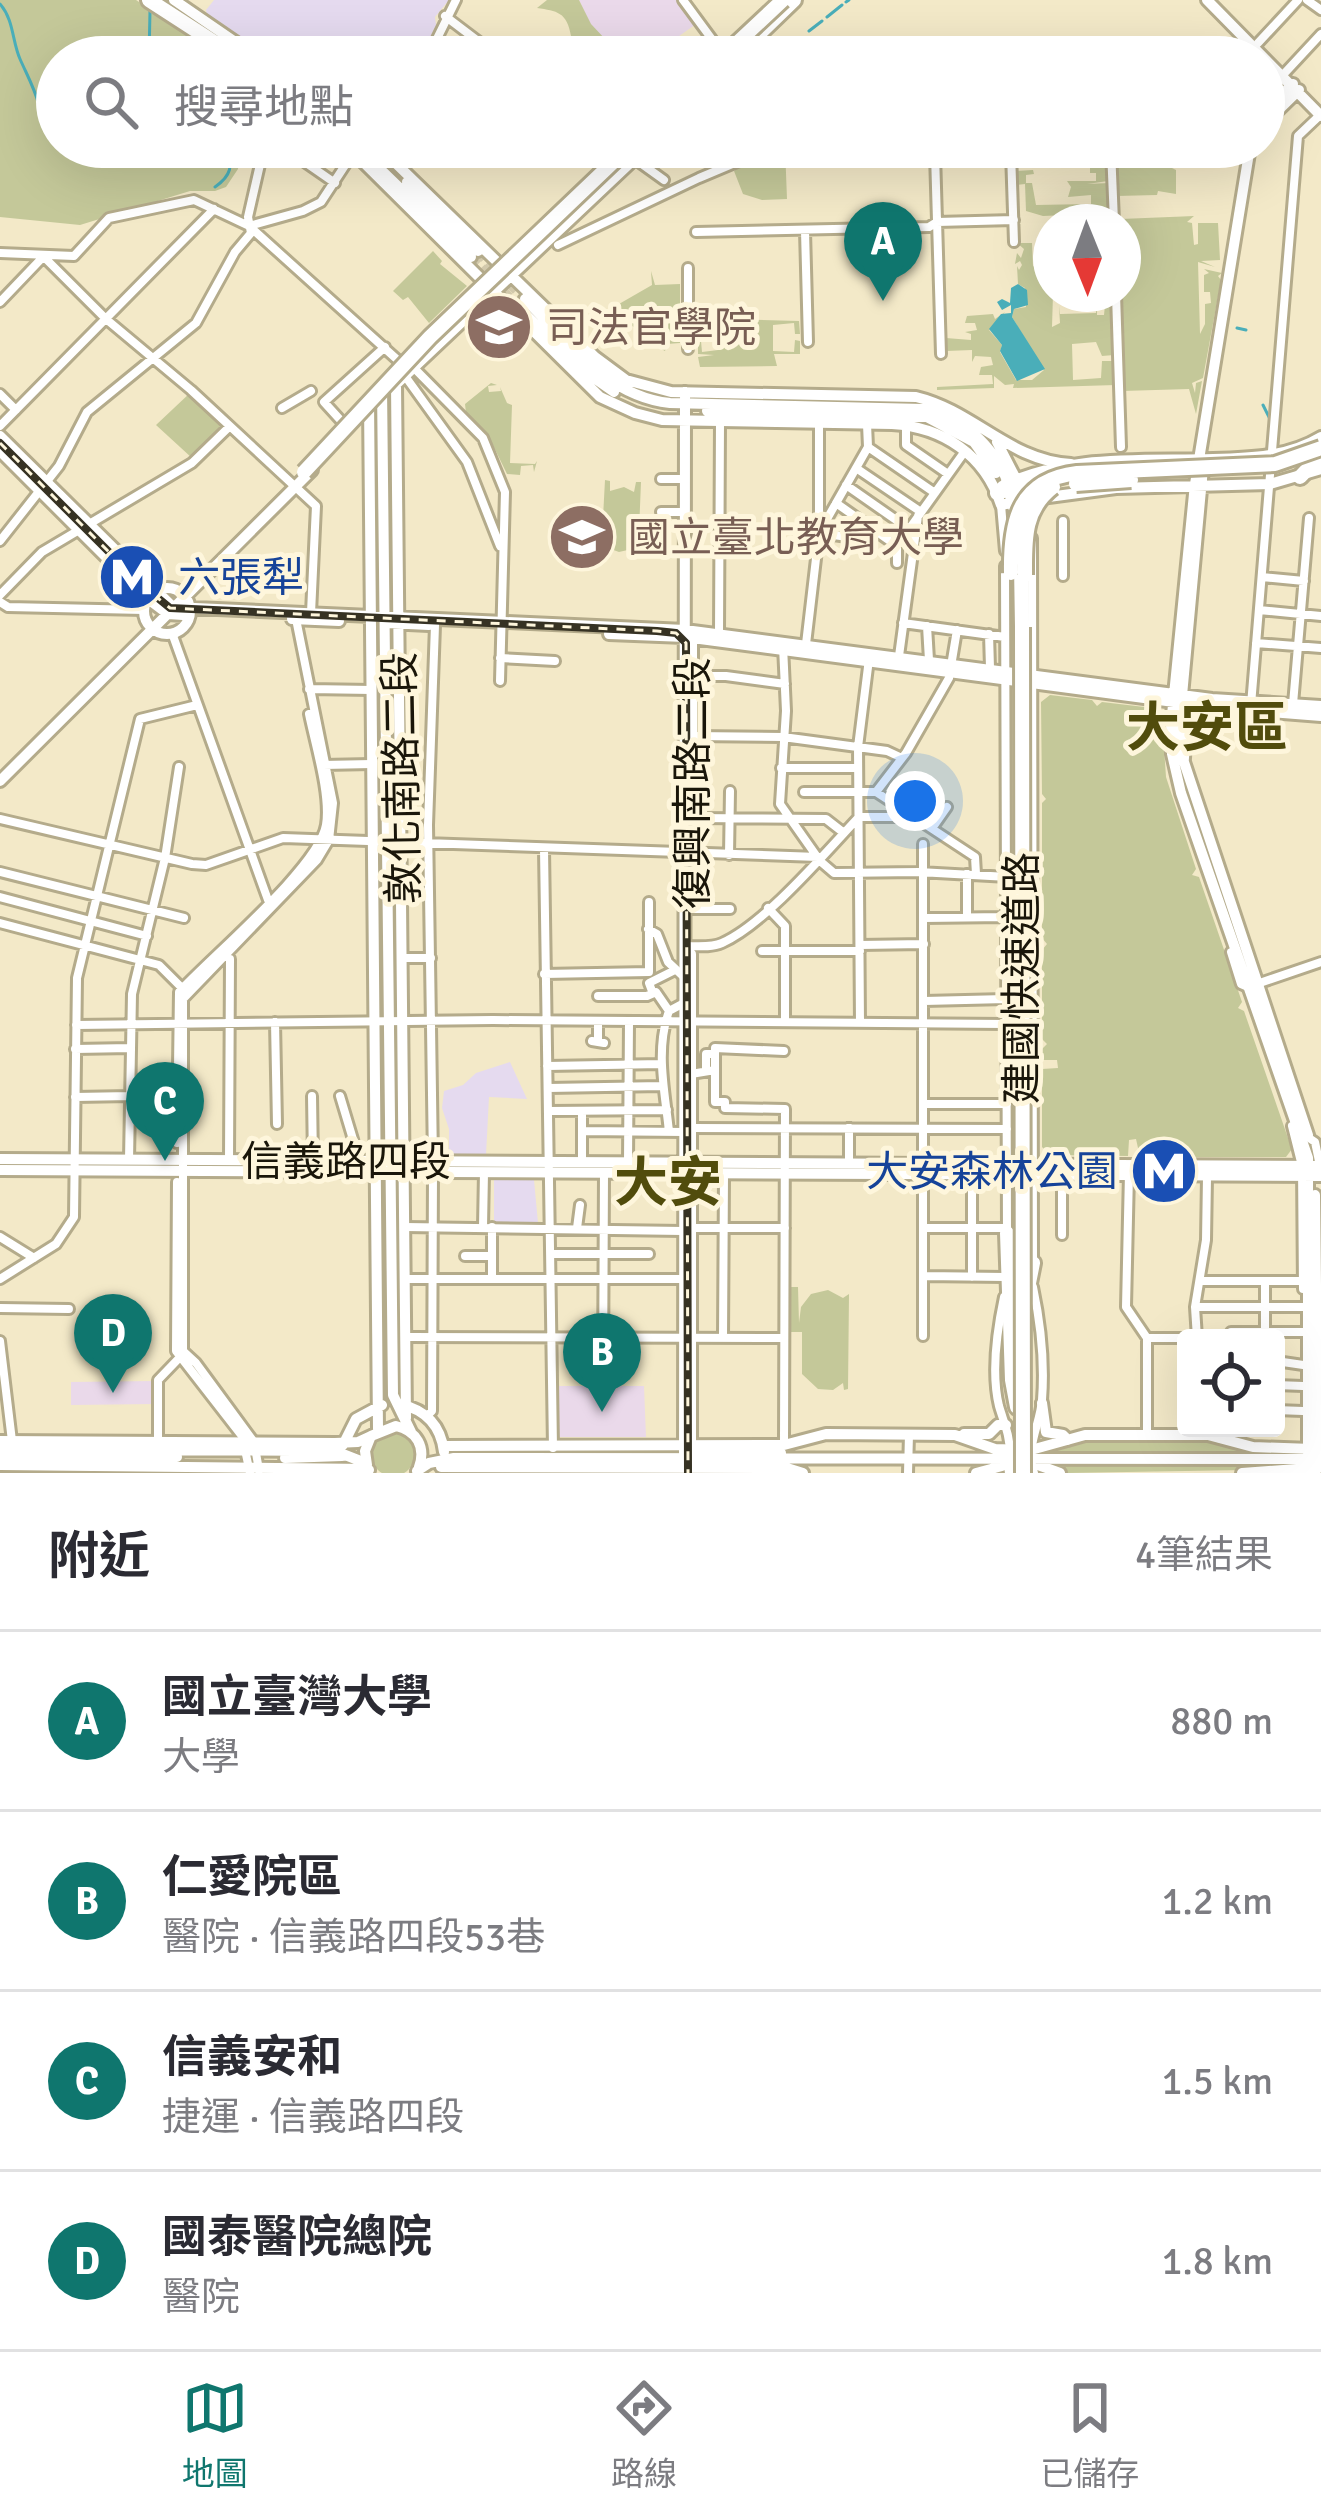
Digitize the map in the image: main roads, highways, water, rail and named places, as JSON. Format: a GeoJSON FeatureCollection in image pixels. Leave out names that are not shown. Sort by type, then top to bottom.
{"type":"FeatureCollection","features":[{"type":"Feature","properties":{"kind":"highway"},"geometry":{"type":"LineString","coordinates":[[145,0],[205,36]]}},
{"type":"Feature","properties":{"kind":"highway"},"geometry":{"type":"LineString","coordinates":[[163,0],[211,36]]}},
{"type":"Feature","properties":{"kind":"highway"},"geometry":{"type":"LineString","coordinates":[[747,36],[782,0]]}},
{"type":"Feature","properties":{"kind":"highway"},"geometry":{"type":"LineString","coordinates":[[753,36],[797,0]]}},
{"type":"Feature","properties":{"kind":"highway"},"geometry":{"type":"LineString","coordinates":[[390,384],[546,240],[613,168]]}},
{"type":"Feature","properties":{"kind":"highway"},"geometry":{"type":"LineString","coordinates":[[296,481],[485,288],[546,240]]}},
{"type":"Feature","properties":{"kind":"highway"},"geometry":{"type":"LineString","coordinates":[[1297,448],[1321,449]]}},
{"type":"Feature","properties":{"kind":"highway"},"geometry":{"type":"LineString","coordinates":[[1009,493],[1071,477],[1265,461],[1321,449]]}},
{"type":"Feature","properties":{"kind":"highway"},"geometry":{"type":"LineString","coordinates":[[1300,477],[1321,449]]}},
{"type":"Feature","properties":{"kind":"highway","name":"建國快速道路"},"geometry":{"type":"LineString","coordinates":[[1021,1462],[1014,630],[1028,521],[1038,501],[1054,486],[1079,478],[1274,469],[1321,449]]}},
{"type":"Feature","properties":{"kind":"highway","name":"建國快速道路"},"geometry":{"type":"LineString","coordinates":[[1009,493],[1019,523],[1019,608],[1014,630],[1021,921],[1021,1462]]}},
{"type":"Feature","properties":{"kind":"highway"},"geometry":{"type":"LineString","coordinates":[[1021,921],[1025,711],[1031,678]]}},
{"type":"Feature","properties":{"kind":"highway"},"geometry":{"type":"LineString","coordinates":[[1007,1230],[1017,1407]]}},
{"type":"Feature","properties":{"kind":"highway"},"geometry":{"type":"LineString","coordinates":[[1021,1462],[1026,1308],[1033,1263]]}},
{"type":"Feature","properties":{"kind":"main road"},"geometry":{"type":"LineString","coordinates":[[174,0],[226,36]]}},
{"type":"Feature","properties":{"kind":"main road"},"geometry":{"type":"LineString","coordinates":[[1210,2],[1250,36]]}},
{"type":"Feature","properties":{"kind":"main road"},"geometry":{"type":"LineString","coordinates":[[1210,2],[1241,36]]}},
{"type":"Feature","properties":{"kind":"main road"},"geometry":{"type":"LineString","coordinates":[[1210,2],[1244,36]]}},
{"type":"Feature","properties":{"kind":"main road"},"geometry":{"type":"LineString","coordinates":[[1285,77],[1289,82]]}},
{"type":"Feature","properties":{"kind":"main road"},"geometry":{"type":"LineString","coordinates":[[1285,78],[1319,110]]}},
{"type":"Feature","properties":{"kind":"main road"},"geometry":{"type":"LineString","coordinates":[[1285,79],[1289,82]]}},
{"type":"Feature","properties":{"kind":"main road"},"geometry":{"type":"LineString","coordinates":[[1285,87],[1289,82]]}},
{"type":"Feature","properties":{"kind":"main road"},"geometry":{"type":"LineString","coordinates":[[1285,89],[1289,82]]}},
{"type":"Feature","properties":{"kind":"main road"},"geometry":{"type":"LineString","coordinates":[[373,168],[485,288],[585,385],[647,417],[689,405],[916,397],[955,409],[1071,477],[1270,484],[1321,470]]}},
{"type":"Feature","properties":{"kind":"main road"},"geometry":{"type":"LineString","coordinates":[[377,168],[474,254],[394,168]]}},
{"type":"Feature","properties":{"kind":"main road"},"geometry":{"type":"LineString","coordinates":[[398,168],[595,357],[626,380]]}},
{"type":"Feature","properties":{"kind":"main road"},"geometry":{"type":"LineString","coordinates":[[485,288],[611,168]]}},
{"type":"Feature","properties":{"kind":"main road"},"geometry":{"type":"LineString","coordinates":[[1250,168],[1201,459],[1179,742],[1313,1171],[1311,1461]]}},
{"type":"Feature","properties":{"kind":"main road"},"geometry":{"type":"LineString","coordinates":[[522,303],[624,409]]}},
{"type":"Feature","properties":{"kind":"main road"},"geometry":{"type":"LineString","coordinates":[[585,366],[659,390],[720,422],[906,425],[935,432],[965,450],[1009,493]]}},
{"type":"Feature","properties":{"kind":"main road"},"geometry":{"type":"LineString","coordinates":[[585,366],[630,393],[659,402],[927,417],[974,442],[1009,493]]}},
{"type":"Feature","properties":{"kind":"main road"},"geometry":{"type":"LineString","coordinates":[[150,627],[174,632],[185,603],[344,424],[390,384]]}},
{"type":"Feature","properties":{"kind":"main road","name":"敦化南路二段"},"geometry":{"type":"LineString","coordinates":[[390,384],[370,450],[372,766],[382,1021],[397,1167]]}},
{"type":"Feature","properties":{"kind":"main road","name":"敦化南路二段"},"geometry":{"type":"LineString","coordinates":[[390,384],[394,843],[403,1021],[397,1167]]}},
{"type":"Feature","properties":{"kind":"main road","name":"敦化南路二段"},"geometry":{"type":"LineString","coordinates":[[390,384],[392,620]]}},
{"type":"Feature","properties":{"kind":"main road","name":"復興南路二段"},"geometry":{"type":"LineString","coordinates":[[687,1229],[692,1074],[679,974],[688,946],[691,909],[692,676],[685,512],[689,405]]}},
{"type":"Feature","properties":{"kind":"main road","name":"復興南路二段"},"geometry":{"type":"LineString","coordinates":[[687,1130],[683,1105],[688,946],[689,405]]}},
{"type":"Feature","properties":{"kind":"main road"},"geometry":{"type":"LineString","coordinates":[[992,434],[1009,493]]}},
{"type":"Feature","properties":{"kind":"main road"},"geometry":{"type":"LineString","coordinates":[[0,436],[149,600],[168,609],[185,603]]}},
{"type":"Feature","properties":{"kind":"main road"},"geometry":{"type":"LineString","coordinates":[[1009,493],[1071,477],[1201,459],[1272,455],[1297,448]]}},
{"type":"Feature","properties":{"kind":"main road"},"geometry":{"type":"LineString","coordinates":[[0,451],[44,487]]}},
{"type":"Feature","properties":{"kind":"main road"},"geometry":{"type":"LineString","coordinates":[[149,600],[170,588],[185,603]]}},
{"type":"Feature","properties":{"kind":"main road"},"geometry":{"type":"LineString","coordinates":[[149,600],[150,627]]}},
{"type":"Feature","properties":{"kind":"main road"},"geometry":{"type":"LineString","coordinates":[[0,777],[168,609],[185,603],[294,617],[719,634],[870,657],[929,660],[951,668],[990,668],[1005,675]]}},
{"type":"Feature","properties":{"kind":"main road"},"geometry":{"type":"LineString","coordinates":[[294,617],[311,613],[371,619]]}},
{"type":"Feature","properties":{"kind":"main road"},"geometry":{"type":"LineString","coordinates":[[392,620],[435,626],[501,625]]}},
{"type":"Feature","properties":{"kind":"main road"},"geometry":{"type":"LineString","coordinates":[[689,634],[1321,716]]}},
{"type":"Feature","properties":{"kind":"main road"},"geometry":{"type":"LineString","coordinates":[[1179,698],[1171,739],[1175,771],[1226,922],[1310,1138],[1319,1219],[1319,1330],[1311,1366]]}},
{"type":"Feature","properties":{"kind":"main road"},"geometry":{"type":"LineString","coordinates":[[1251,706],[1321,706]]}},
{"type":"Feature","properties":{"kind":"main road","name":"敦化南路二段"},"geometry":{"type":"LineString","coordinates":[[393,1403],[376,1167],[394,843]]}},
{"type":"Feature","properties":{"kind":"main road","name":"信義路四段"},"geometry":{"type":"LineString","coordinates":[[0,1160],[76,1165],[552,1167],[604,1173],[687,1168]]}},
{"type":"Feature","properties":{"kind":"main road","name":"信義路四段"},"geometry":{"type":"LineString","coordinates":[[0,1170],[129,1160],[180,1166],[229,1160],[313,1160],[376,1167]]}},
{"type":"Feature","properties":{"kind":"main road","name":"信義路四段"},"geometry":{"type":"LineString","coordinates":[[433,1167],[484,1172],[628,1162],[687,1168]]}},
{"type":"Feature","properties":{"kind":"main road"},"geometry":{"type":"LineString","coordinates":[[687,1168],[724,1174],[849,1163],[972,1175],[1007,1170]]}},
{"type":"Feature","properties":{"kind":"main road"},"geometry":{"type":"LineString","coordinates":[[397,1167],[393,1403],[411,1430],[445,1457],[1311,1461]]}},
{"type":"Feature","properties":{"kind":"main road"},"geometry":{"type":"LineString","coordinates":[[369,1471],[364,1456],[393,1403],[406,1336],[405,1227],[397,1167]]}},
{"type":"Feature","properties":{"kind":"main road"},"geometry":{"type":"LineString","coordinates":[[687,1168],[1313,1171]]}},
{"type":"Feature","properties":{"kind":"main road"},"geometry":{"type":"LineString","coordinates":[[1032,1170],[1062,1176],[1130,1171],[1207,1177],[1313,1171]]}},
{"type":"Feature","properties":{"kind":"main road"},"geometry":{"type":"LineString","coordinates":[[687,1229],[683,1280],[687,1338]]}},
{"type":"Feature","properties":{"kind":"main road"},"geometry":{"type":"LineString","coordinates":[[687,1229],[688,1460]]}},
{"type":"Feature","properties":{"kind":"main road"},"geometry":{"type":"LineString","coordinates":[[343,1459],[356,1419],[393,1403],[427,1416],[445,1457]]}},
{"type":"Feature","properties":{"kind":"main road"},"geometry":{"type":"LineString","coordinates":[[1042,1403],[1046,1432],[1068,1440]]}},
{"type":"Feature","properties":{"kind":"main road"},"geometry":{"type":"LineString","coordinates":[[688,1460],[826,1434],[989,1434],[1006,1424]]}},
{"type":"Feature","properties":{"kind":"main road"},"geometry":{"type":"LineString","coordinates":[[252,1458],[343,1459],[391,1426],[411,1430]]}},
{"type":"Feature","properties":{"kind":"main road"},"geometry":{"type":"LineString","coordinates":[[411,1430],[419,1469],[445,1457],[909,1462]]}},
{"type":"Feature","properties":{"kind":"main road"},"geometry":{"type":"LineString","coordinates":[[976,1473],[1021,1462],[1085,1435],[1177,1434]]}},
{"type":"Feature","properties":{"kind":"main road"},"geometry":{"type":"LineString","coordinates":[[955,1435],[1060,1473]]}},
{"type":"Feature","properties":{"kind":"main road"},"geometry":{"type":"LineString","coordinates":[[1234,1437],[1253,1447],[1311,1461]]}},
{"type":"Feature","properties":{"kind":"main road"},"geometry":{"type":"LineString","coordinates":[[9,1455],[343,1459],[369,1471]]}},
{"type":"Feature","properties":{"kind":"main road"},"geometry":{"type":"LineString","coordinates":[[688,1460],[787,1468]]}},
{"type":"Feature","properties":{"kind":"main road"},"geometry":{"type":"LineString","coordinates":[[762,1461],[803,1473]]}},
{"type":"Feature","properties":{"kind":"main road"},"geometry":{"type":"LineString","coordinates":[[1242,1473],[1311,1461]]}},
{"type":"Feature","properties":{"kind":"water"},"geometry":{"type":"Polygon","coordinates":[[[1018,284],[1027,290],[1028,305],[1014,309],[1012,317],[1045,369],[1017,381],[1000,351],[1002,345],[989,329],[1001,314],[1011,313],[1011,305],[1002,310],[997,302],[1010,303],[1011,288],[1018,284]]]}},
{"type":"Feature","properties":{"kind":"waterway"},"geometry":{"type":"LineString","coordinates":[[0,4],[36,96]]}},
{"type":"Feature","properties":{"kind":"waterway"},"geometry":{"type":"LineString","coordinates":[[827,17],[842,5]]}},
{"type":"Feature","properties":{"kind":"waterway"},"geometry":{"type":"LineString","coordinates":[[149,36],[150,11]]}},
{"type":"Feature","properties":{"kind":"waterway"},"geometry":{"type":"LineString","coordinates":[[809,31],[822,21]]}},
{"type":"Feature","properties":{"kind":"waterway"},"geometry":{"type":"LineString","coordinates":[[215,187],[229,168]]}},
{"type":"Feature","properties":{"kind":"waterway"},"geometry":{"type":"LineString","coordinates":[[1237,328],[1246,330]]}},
{"type":"Feature","properties":{"kind":"waterway"},"geometry":{"type":"LineString","coordinates":[[1263,405],[1271,421]]}},
{"type":"Feature","properties":{"kind":"tunnel"},"geometry":{"type":"LineString","coordinates":[[478,251],[525,299]]}},
{"type":"Feature","properties":{"kind":"tunnel"},"geometry":{"type":"LineString","coordinates":[[471,257],[518,307]]}},
{"type":"Feature","properties":{"kind":"railway"},"geometry":{"type":"LineString","coordinates":[[0,443],[170,608],[657,631],[676,633],[686,643],[688,1473]]}},
{"type":"Feature","properties":{"kind":"place","name":"國立臺灣大學"},"geometry":{"type":"Point","coordinates":[883,301]}},
{"type":"Feature","properties":{"kind":"place","name":"司法官學院"},"geometry":{"type":"Point","coordinates":[499,327]}},
{"type":"Feature","properties":{"kind":"place","name":"國立臺北教育大學"},"geometry":{"type":"Point","coordinates":[582,537]}},
{"type":"Feature","properties":{"kind":"place","name":"六張犁"},"geometry":{"type":"Point","coordinates":[132,577]}},
{"type":"Feature","properties":{"kind":"place","name":"信義安和"},"geometry":{"type":"Point","coordinates":[165,1161]}},
{"type":"Feature","properties":{"kind":"place","name":"大安森林公園"},"geometry":{"type":"Point","coordinates":[1164,1171]}},
{"type":"Feature","properties":{"kind":"place","name":"國泰醫院總院"},"geometry":{"type":"Point","coordinates":[113,1393]}},
{"type":"Feature","properties":{"kind":"place","name":"仁愛院區"},"geometry":{"type":"Point","coordinates":[602,1412]}},
{"type":"Feature","properties":{"kind":"district","name":"大安區"},"geometry":{"type":"Point","coordinates":[1207,727]}},
{"type":"Feature","properties":{"kind":"district","name":"大安"},"geometry":{"type":"Point","coordinates":[668,1182]}}]}
